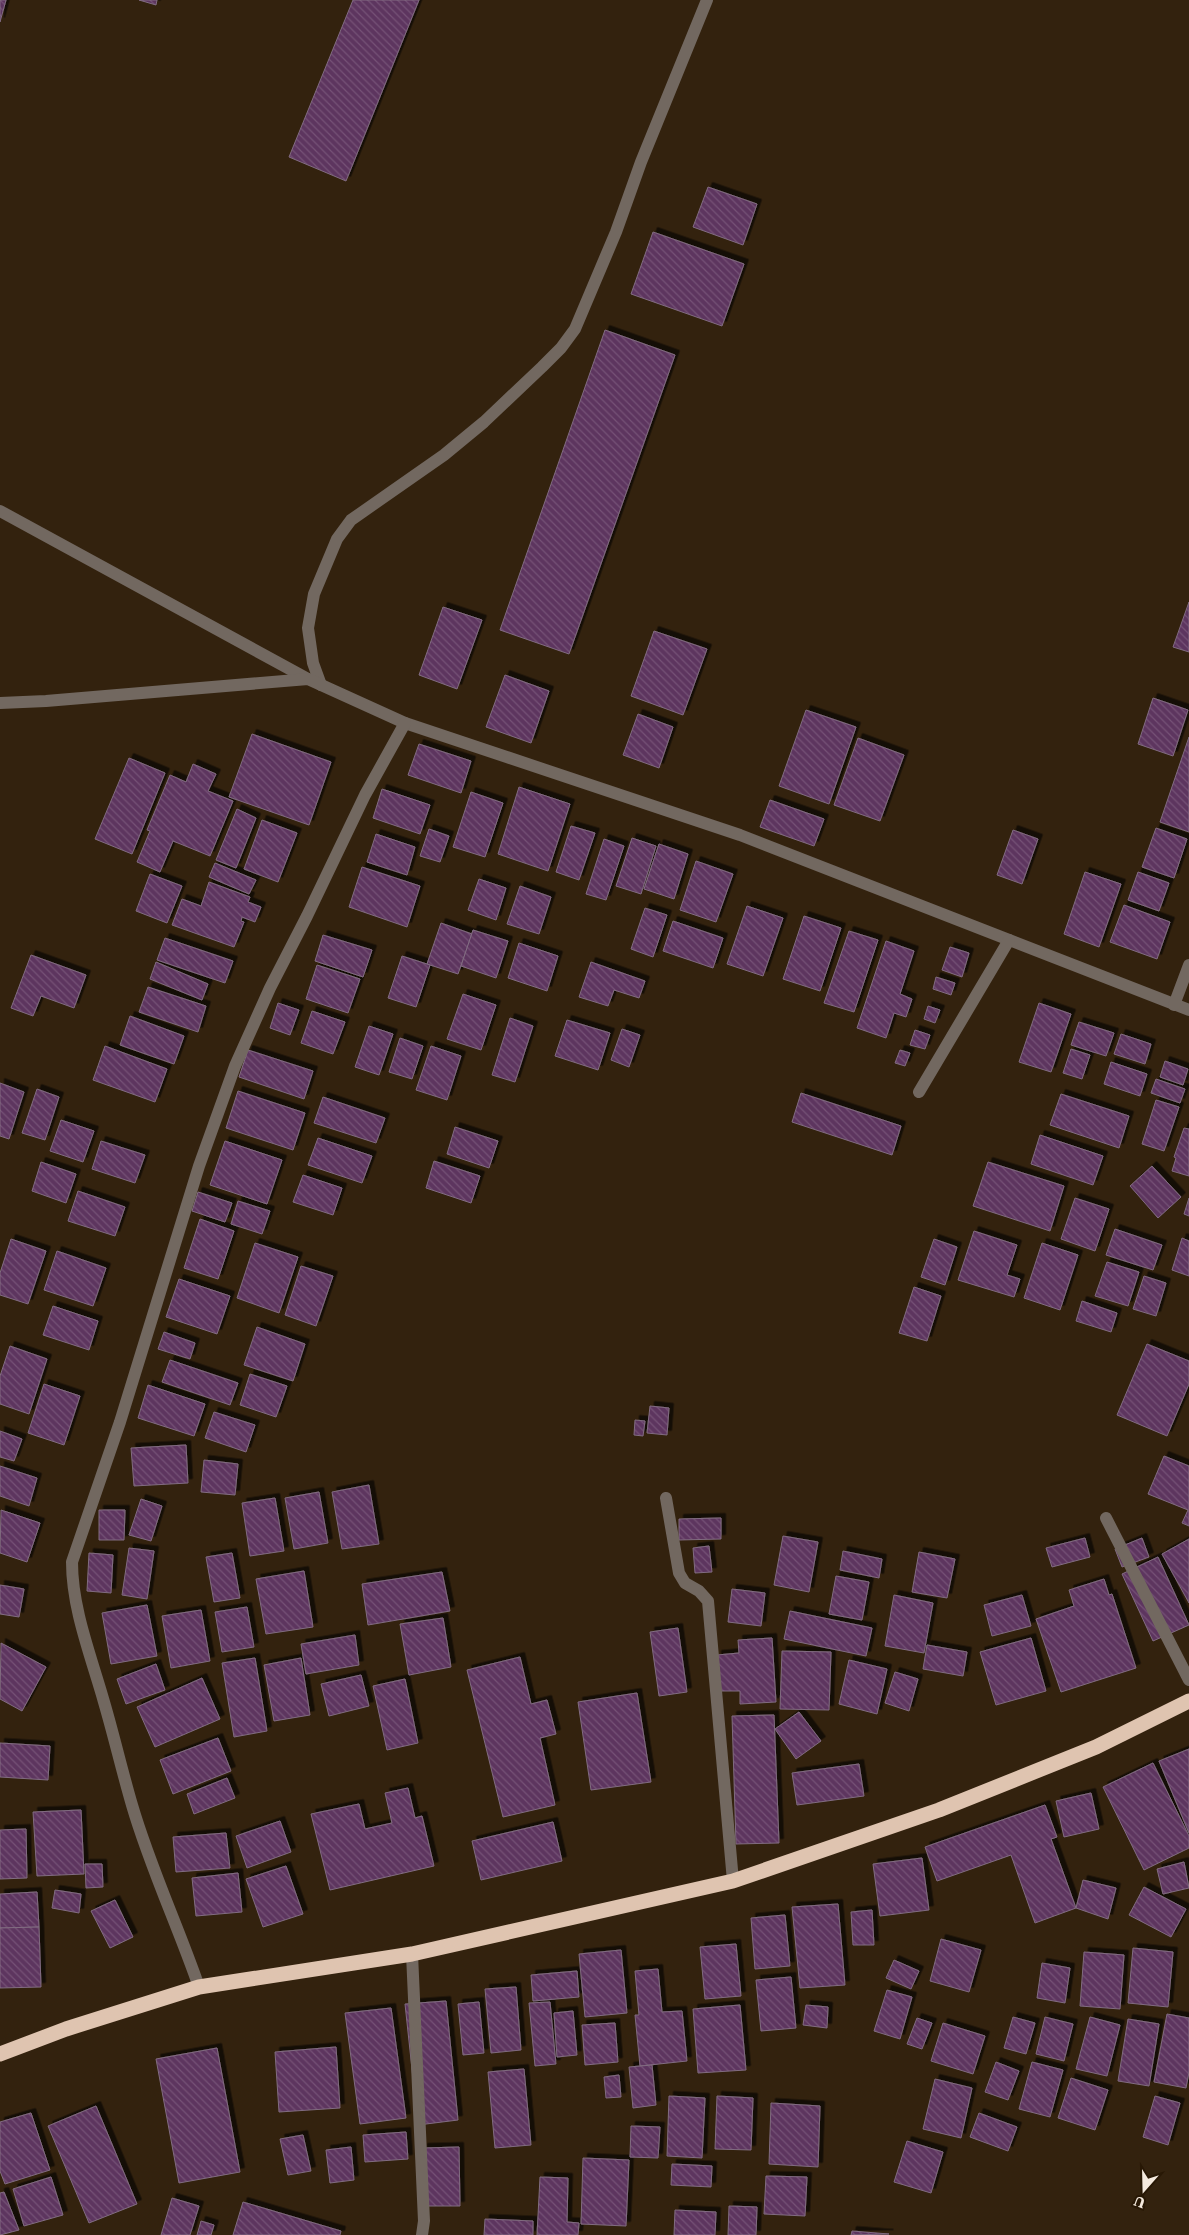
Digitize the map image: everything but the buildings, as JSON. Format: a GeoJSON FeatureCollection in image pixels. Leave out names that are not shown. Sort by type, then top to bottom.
{"type":"FeatureCollection","features":[{"type":"Feature","properties":{"kind":"highway"},"geometry":{"type":"LineString","coordinates":[[0,2054],[66,2029],[199,1987],[412,1954],[733,1881],[948,1807],[1096,1748],[1189,1701]]}},
{"type":"Feature","properties":{"kind":"street"},"geometry":{"type":"LineString","coordinates":[[321,685],[313,663],[308,628],[314,594],[337,539],[351,520],[444,455],[484,422],[548,361],[575,329],[616,232],[641,162],[707,0]]}},
{"type":"Feature","properties":{"kind":"street"},"geometry":{"type":"LineString","coordinates":[[0,511],[308,679],[405,723],[740,835],[1189,1010]]}},
{"type":"Feature","properties":{"kind":"street"},"geometry":{"type":"LineString","coordinates":[[0,703],[46,701],[308,679]]}},
{"type":"Feature","properties":{"kind":"street"},"geometry":{"type":"LineString","coordinates":[[199,1987],[180,1932],[154,1871],[132,1805],[111,1723],[76,1603],[72,1579],[72,1562],[120,1422],[199,1166],[235,1066],[270,988],[366,795],[405,723]]}},
{"type":"Feature","properties":{"kind":"street"},"geometry":{"type":"LineString","coordinates":[[919,1092],[1009,940]]}},
{"type":"Feature","properties":{"kind":"street"},"geometry":{"type":"LineString","coordinates":[[1174,1005],[1189,965]]}},
{"type":"Feature","properties":{"kind":"street"},"geometry":{"type":"LineString","coordinates":[[666,1498],[679,1573],[685,1583],[699,1591],[708,1601],[733,1881]]}},
{"type":"Feature","properties":{"kind":"street"},"geometry":{"type":"LineString","coordinates":[[1106,1518],[1189,1680]]}},
{"type":"Feature","properties":{"kind":"street"},"geometry":{"type":"LineString","coordinates":[[412,1954],[424,2221],[422,2235]]}}]}
